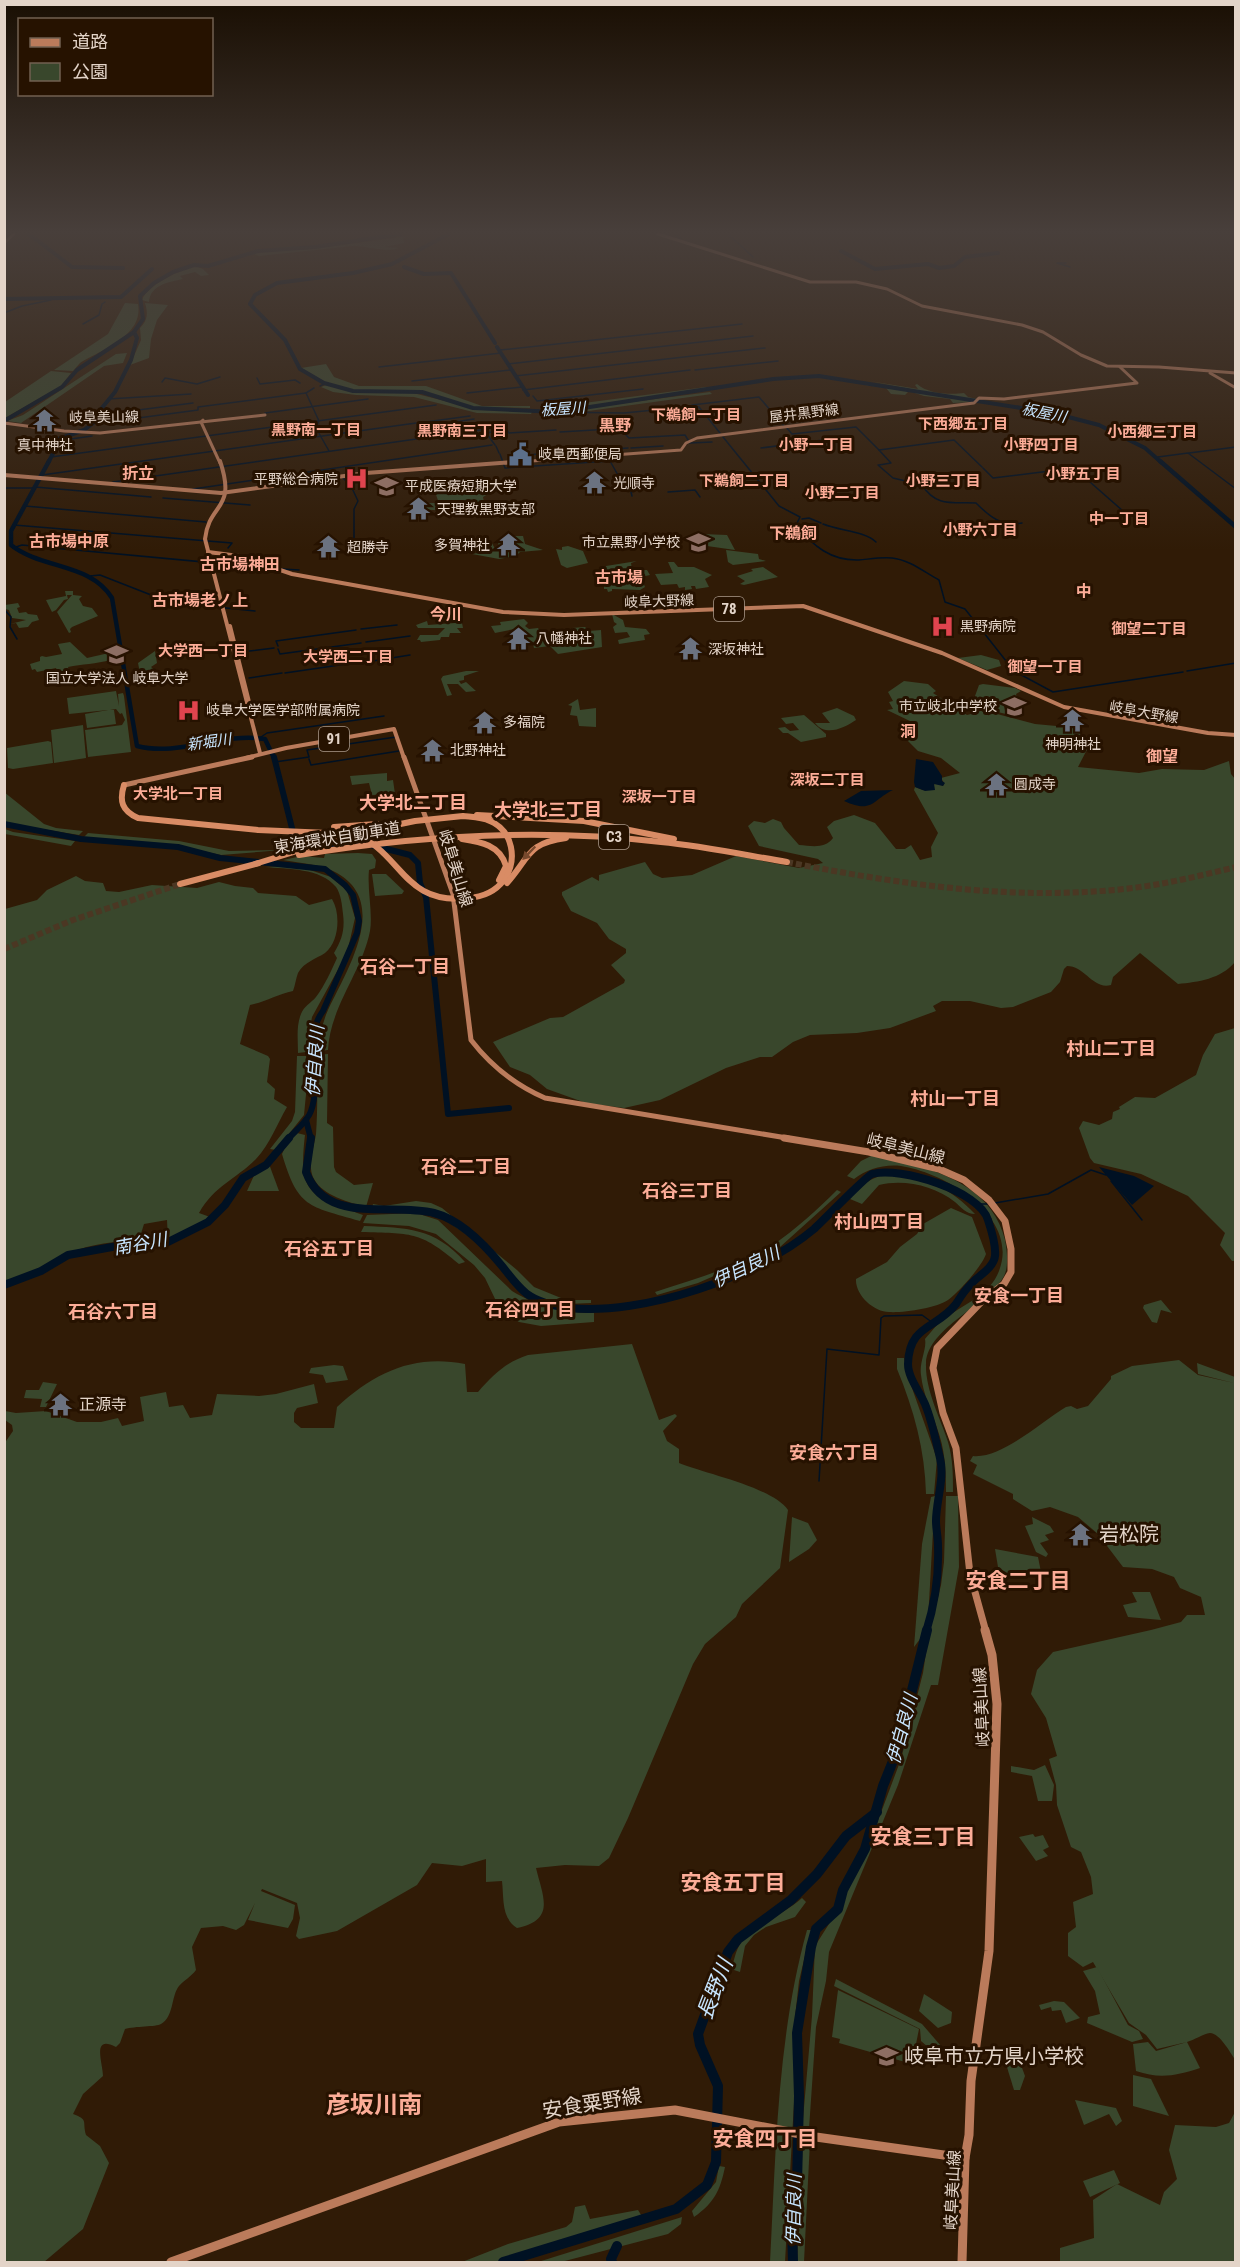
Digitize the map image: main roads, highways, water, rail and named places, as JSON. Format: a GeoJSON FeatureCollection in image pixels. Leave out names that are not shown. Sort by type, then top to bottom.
{"type":"FeatureCollection","features":[{"type":"Feature","properties":{"kind":"highway"},"geometry":{"type":"LineString","coordinates":[[124,785],[122,806],[125,812],[138,818],[235,828],[345,832],[371,840],[429,895],[450,899],[474,897],[490,892],[510,880],[531,850],[552,840],[582,838],[709,849]]}},
{"type":"Feature","properties":{"kind":"highway"},"geometry":{"type":"LineString","coordinates":[[299,830],[463,814],[584,821],[729,852]]}},
{"type":"Feature","properties":{"kind":"highway"},"geometry":{"type":"LineString","coordinates":[[255,864],[372,829],[470,817],[497,825],[506,832],[511,843],[511,870],[504,880],[490,892]]}},
{"type":"Feature","properties":{"kind":"highway"},"geometry":{"type":"LineString","coordinates":[[319,828],[360,831],[383,842],[453,838],[474,840],[498,850],[505,861],[505,871],[497,882],[484,890],[469,894],[437,893],[415,884]]}},
{"type":"Feature","properties":{"kind":"highway","name":"東海環状自動車道"},"geometry":{"type":"LineString","coordinates":[[180,884],[255,864],[383,842],[486,834],[555,834],[634,839],[787,862]]}},
{"type":"Feature","properties":{"kind":"highway"},"geometry":{"type":"LineString","coordinates":[[383,842],[390,856]]}},
{"type":"Feature","properties":{"kind":"main road"},"geometry":{"type":"LineString","coordinates":[[1057,340],[1095,362],[1120,367],[1159,367],[1236,373]]}},
{"type":"Feature","properties":{"kind":"main road","name":"屋井黒野線"},"geometry":{"type":"LineString","coordinates":[[228,492],[366,473],[681,450],[691,439],[721,434],[976,400],[1137,383],[1120,367]]}},
{"type":"Feature","properties":{"kind":"main road"},"geometry":{"type":"LineString","coordinates":[[1209,372],[1236,388]]}},
{"type":"Feature","properties":{"kind":"main road","name":"岐阜美山線"},"geometry":{"type":"LineString","coordinates":[[4,422],[89,432],[139,430],[265,414]]}},
{"type":"Feature","properties":{"kind":"main road"},"geometry":{"type":"LineString","coordinates":[[203,421],[228,492],[206,530],[260,753]]}},
{"type":"Feature","properties":{"kind":"main road"},"geometry":{"type":"LineString","coordinates":[[4,476],[228,492]]}},
{"type":"Feature","properties":{"kind":"main road","name":"岐阜大野線"},"geometry":{"type":"LineString","coordinates":[[210,552],[243,557],[292,574],[503,612],[564,615],[803,606],[948,655],[1064,707],[1208,734],[1236,735]]}},
{"type":"Feature","properties":{"kind":"main road","name":"岐阜美山線"},"geometry":{"type":"LineString","coordinates":[[124,785],[186,773],[260,753],[394,729],[453,894],[471,1040],[486,1059],[507,1077],[545,1098],[869,1152],[939,1169],[964,1180],[998,1209],[1005,1221],[1011,1249],[1011,1272],[1004,1284],[984,1299],[942,1342],[933,1358],[943,1413],[957,1455],[970,1574],[992,1655],[997,1704],[989,1951],[971,2081],[969,2135],[965,2158],[963,2262]]}},
{"type":"Feature","properties":{"kind":"main road","name":"安食粟野線"},"geometry":{"type":"LineString","coordinates":[[171,2262],[559,2122],[675,2110],[717,2116],[816,2137],[965,2158]]}},
{"type":"Feature","properties":{"kind":"water"},"geometry":{"type":"Polygon","coordinates":[[[916,759],[933,762],[945,783],[943,786],[934,784],[935,790],[925,791],[915,787],[916,759]]]}},
{"type":"Feature","properties":{"kind":"water"},"geometry":{"type":"Polygon","coordinates":[[[893,790],[867,806],[844,801],[861,791],[893,790]]]}},
{"type":"Feature","properties":{"kind":"water"},"geometry":{"type":"Polygon","coordinates":[[[1099,1167],[1134,1176],[1154,1186],[1132,1205],[1099,1167]]]}},
{"type":"Feature","properties":{"kind":"waterway","name":"伊自良川"},"geometry":{"type":"LineString","coordinates":[[4,421],[62,387],[77,370],[122,340]]}},
{"type":"Feature","properties":{"kind":"waterway","name":"新堀川"},"geometry":{"type":"LineString","coordinates":[[48,463],[58,444],[56,440],[84,430],[96,421],[101,409],[115,392],[131,360],[137,340]]}},
{"type":"Feature","properties":{"kind":"waterway","name":"板屋川"},"geometry":{"type":"LineString","coordinates":[[285,340],[300,369],[324,383],[353,391],[422,392],[473,408],[557,412],[773,379],[819,376],[1053,413],[1099,425],[1145,448],[1162,463]]}},
{"type":"Feature","properties":{"kind":"waterway"},"geometry":{"type":"LineString","coordinates":[[500,350],[595,340]]}},
{"type":"Feature","properties":{"kind":"waterway"},"geometry":{"type":"LineString","coordinates":[[508,364],[720,340]]}},
{"type":"Feature","properties":{"kind":"waterway"},"geometry":{"type":"LineString","coordinates":[[497,347],[528,395]]}},
{"type":"Feature","properties":{"kind":"waterway"},"geometry":{"type":"LineString","coordinates":[[515,376],[765,348]]}},
{"type":"Feature","properties":{"kind":"waterway"},"geometry":{"type":"LineString","coordinates":[[379,367],[501,353]]}},
{"type":"Feature","properties":{"kind":"waterway"},"geometry":{"type":"LineString","coordinates":[[695,370],[778,361]]}},
{"type":"Feature","properties":{"kind":"waterway"},"geometry":{"type":"LineString","coordinates":[[412,381],[511,370]]}},
{"type":"Feature","properties":{"kind":"waterway"},"geometry":{"type":"LineString","coordinates":[[523,390],[690,370]]}},
{"type":"Feature","properties":{"kind":"waterway"},"geometry":{"type":"LineString","coordinates":[[162,382],[165,378],[197,384],[220,377]]}},
{"type":"Feature","properties":{"kind":"waterway"},"geometry":{"type":"LineString","coordinates":[[257,378],[260,384],[295,380],[300,383]]}},
{"type":"Feature","properties":{"kind":"waterway","name":"板屋川"},"geometry":{"type":"LineString","coordinates":[[320,386],[326,383]]}},
{"type":"Feature","properties":{"kind":"waterway"},"geometry":{"type":"LineString","coordinates":[[467,393],[522,387]]}},
{"type":"Feature","properties":{"kind":"waterway"},"geometry":{"type":"LineString","coordinates":[[306,393],[314,388]]}},
{"type":"Feature","properties":{"kind":"waterway"},"geometry":{"type":"LineString","coordinates":[[533,396],[537,401],[643,389]]}},
{"type":"Feature","properties":{"kind":"waterway"},"geometry":{"type":"LineString","coordinates":[[101,414],[136,411],[138,418],[198,410],[198,407],[306,393]]}},
{"type":"Feature","properties":{"kind":"waterway"},"geometry":{"type":"LineString","coordinates":[[306,393],[312,407]]}},
{"type":"Feature","properties":{"kind":"waterway"},"geometry":{"type":"LineString","coordinates":[[108,399],[191,394]]}},
{"type":"Feature","properties":{"kind":"waterway"},"geometry":{"type":"LineString","coordinates":[[692,405],[759,397],[784,426]]}},
{"type":"Feature","properties":{"kind":"waterway"},"geometry":{"type":"LineString","coordinates":[[312,407],[368,399]]}},
{"type":"Feature","properties":{"kind":"waterway"},"geometry":{"type":"LineString","coordinates":[[138,410],[193,403]]}},
{"type":"Feature","properties":{"kind":"waterway"},"geometry":{"type":"LineString","coordinates":[[319,421],[436,405]]}},
{"type":"Feature","properties":{"kind":"waterway"},"geometry":{"type":"LineString","coordinates":[[554,412],[624,413],[695,406],[699,407],[720,433]]}},
{"type":"Feature","properties":{"kind":"waterway"},"geometry":{"type":"LineString","coordinates":[[265,413],[312,407]]}},
{"type":"Feature","properties":{"kind":"waterway"},"geometry":{"type":"LineString","coordinates":[[312,407],[319,421]]}},
{"type":"Feature","properties":{"kind":"waterway"},"geometry":{"type":"LineString","coordinates":[[606,415],[629,438],[685,435],[690,443],[712,442]]}},
{"type":"Feature","properties":{"kind":"waterway"},"geometry":{"type":"LineString","coordinates":[[418,423],[470,416]]}},
{"type":"Feature","properties":{"kind":"waterway"},"geometry":{"type":"LineString","coordinates":[[421,427],[474,419]]}},
{"type":"Feature","properties":{"kind":"waterway"},"geometry":{"type":"LineString","coordinates":[[51,457],[319,421]]}},
{"type":"Feature","properties":{"kind":"waterway"},"geometry":{"type":"LineString","coordinates":[[319,421],[316,428],[321,436]]}},
{"type":"Feature","properties":{"kind":"waterway"},"geometry":{"type":"LineString","coordinates":[[321,436],[416,423]]}},
{"type":"Feature","properties":{"kind":"waterway"},"geometry":{"type":"LineString","coordinates":[[494,424],[498,431]]}},
{"type":"Feature","properties":{"kind":"waterway"},"geometry":{"type":"LineString","coordinates":[[786,427],[792,434],[856,427],[879,450]]}},
{"type":"Feature","properties":{"kind":"waterway"},"geometry":{"type":"LineString","coordinates":[[560,432],[611,429]]}},
{"type":"Feature","properties":{"kind":"waterway"},"geometry":{"type":"LineString","coordinates":[[113,482],[480,430],[486,433]]}},
{"type":"Feature","properties":{"kind":"waterway"},"geometry":{"type":"LineString","coordinates":[[498,431],[507,430],[509,433],[556,430]]}},
{"type":"Feature","properties":{"kind":"waterway"},"geometry":{"type":"LineString","coordinates":[[486,433],[498,431]]}},
{"type":"Feature","properties":{"kind":"waterway"},"geometry":{"type":"LineString","coordinates":[[486,433],[495,445]]}},
{"type":"Feature","properties":{"kind":"waterway"},"geometry":{"type":"LineString","coordinates":[[57,441],[92,436]]}},
{"type":"Feature","properties":{"kind":"waterway"},"geometry":{"type":"LineString","coordinates":[[42,475],[321,436]]}},
{"type":"Feature","properties":{"kind":"waterway"},"geometry":{"type":"LineString","coordinates":[[321,436],[329,451]]}},
{"type":"Feature","properties":{"kind":"waterway"},"geometry":{"type":"LineString","coordinates":[[723,437],[779,506],[800,517],[796,525],[816,546],[831,555],[849,560],[899,559],[939,580],[945,602],[965,609],[1014,671],[1053,692],[1183,672]]}},
{"type":"Feature","properties":{"kind":"waterway"},"geometry":{"type":"LineString","coordinates":[[761,448],[847,437]]}},
{"type":"Feature","properties":{"kind":"waterway"},"geometry":{"type":"LineString","coordinates":[[879,450],[954,440],[982,467]]}},
{"type":"Feature","properties":{"kind":"waterway"},"geometry":{"type":"LineString","coordinates":[[193,489],[492,445]]}},
{"type":"Feature","properties":{"kind":"waterway"},"geometry":{"type":"LineString","coordinates":[[496,446],[499,453]]}},
{"type":"Feature","properties":{"kind":"waterway"},"geometry":{"type":"LineString","coordinates":[[631,448],[663,446]]}},
{"type":"Feature","properties":{"kind":"waterway"},"geometry":{"type":"LineString","coordinates":[[1189,453],[1236,447]]}},
{"type":"Feature","properties":{"kind":"waterway"},"geometry":{"type":"LineString","coordinates":[[567,452],[628,448]]}},
{"type":"Feature","properties":{"kind":"waterway"},"geometry":{"type":"LineString","coordinates":[[879,450],[891,463],[879,465]]}},
{"type":"Feature","properties":{"kind":"waterway"},"geometry":{"type":"LineString","coordinates":[[514,456],[564,452]]}},
{"type":"Feature","properties":{"kind":"waterway"},"geometry":{"type":"LineString","coordinates":[[1158,457],[1188,453],[1236,489]]}},
{"type":"Feature","properties":{"kind":"waterway"},"geometry":{"type":"LineString","coordinates":[[500,454],[505,468],[610,461],[623,484],[632,486],[634,491],[631,492],[632,496]]}},
{"type":"Feature","properties":{"kind":"waterway","name":"新堀川"},"geometry":{"type":"LineString","coordinates":[[49,461],[11,531],[11,545],[23,553],[92,578],[112,598],[137,746],[169,749],[233,739],[265,739],[274,758]]}},
{"type":"Feature","properties":{"kind":"waterway","name":"板屋川"},"geometry":{"type":"LineString","coordinates":[[1160,461],[1236,527]]}},
{"type":"Feature","properties":{"kind":"waterway"},"geometry":{"type":"LineString","coordinates":[[878,465],[893,478],[922,485],[927,492],[939,500],[952,503],[976,503],[997,520],[1008,524],[1022,523]]}},
{"type":"Feature","properties":{"kind":"waterway"},"geometry":{"type":"LineString","coordinates":[[983,468],[993,478],[1074,468],[1123,511]]}},
{"type":"Feature","properties":{"kind":"waterway"},"geometry":{"type":"LineString","coordinates":[[342,477],[351,486],[358,501],[354,509],[354,540],[351,541],[352,549],[357,550],[357,553]]}},
{"type":"Feature","properties":{"kind":"waterway"},"geometry":{"type":"LineString","coordinates":[[35,487],[151,497]]}},
{"type":"Feature","properties":{"kind":"waterway"},"geometry":{"type":"LineString","coordinates":[[4,488],[34,488]]}},
{"type":"Feature","properties":{"kind":"waterway"},"geometry":{"type":"LineString","coordinates":[[668,492],[695,490],[700,497]]}},
{"type":"Feature","properties":{"kind":"waterway"},"geometry":{"type":"LineString","coordinates":[[163,498],[250,505]]}},
{"type":"Feature","properties":{"kind":"waterway"},"geometry":{"type":"LineString","coordinates":[[442,501],[443,504],[450,504]]}},
{"type":"Feature","properties":{"kind":"waterway"},"geometry":{"type":"LineString","coordinates":[[25,506],[206,522]]}},
{"type":"Feature","properties":{"kind":"waterway"},"geometry":{"type":"LineString","coordinates":[[802,519],[809,518],[821,523]]}},
{"type":"Feature","properties":{"kind":"waterway"},"geometry":{"type":"LineString","coordinates":[[823,524],[859,533],[876,542]]}},
{"type":"Feature","properties":{"kind":"waterway"},"geometry":{"type":"LineString","coordinates":[[14,525],[232,543],[228,548]]}},
{"type":"Feature","properties":{"kind":"waterway"},"geometry":{"type":"LineString","coordinates":[[13,548],[22,545],[268,568]]}},
{"type":"Feature","properties":{"kind":"waterway"},"geometry":{"type":"LineString","coordinates":[[282,569],[299,570]]}},
{"type":"Feature","properties":{"kind":"waterway"},"geometry":{"type":"LineString","coordinates":[[90,576],[100,575],[169,602],[255,611]]}},
{"type":"Feature","properties":{"kind":"waterway"},"geometry":{"type":"LineString","coordinates":[[4,609],[11,617],[10,627],[17,639]]}},
{"type":"Feature","properties":{"kind":"waterway"},"geometry":{"type":"LineString","coordinates":[[361,629],[397,625]]}},
{"type":"Feature","properties":{"kind":"waterway"},"geometry":{"type":"LineString","coordinates":[[278,646],[276,641],[356,630]]}},
{"type":"Feature","properties":{"kind":"waterway"},"geometry":{"type":"LineString","coordinates":[[366,642],[410,636]]}},
{"type":"Feature","properties":{"kind":"waterway"},"geometry":{"type":"LineString","coordinates":[[278,649],[280,654],[361,643]]}},
{"type":"Feature","properties":{"kind":"waterway"},"geometry":{"type":"LineString","coordinates":[[241,652],[274,648]]}},
{"type":"Feature","properties":{"kind":"waterway"},"geometry":{"type":"LineString","coordinates":[[373,661],[410,655]]}},
{"type":"Feature","properties":{"kind":"waterway"},"geometry":{"type":"LineString","coordinates":[[285,673],[367,661]]}},
{"type":"Feature","properties":{"kind":"waterway"},"geometry":{"type":"LineString","coordinates":[[1187,671],[1236,663]]}},
{"type":"Feature","properties":{"kind":"waterway"},"geometry":{"type":"LineString","coordinates":[[249,678],[282,673]]}},
{"type":"Feature","properties":{"kind":"waterway"},"geometry":{"type":"LineString","coordinates":[[261,737],[267,733],[384,716]]}},
{"type":"Feature","properties":{"kind":"waterway"},"geometry":{"type":"LineString","coordinates":[[275,762],[309,757],[307,750],[396,737]]}},
{"type":"Feature","properties":{"kind":"waterway"},"geometry":{"type":"LineString","coordinates":[[309,759],[311,765],[399,751]]}},
{"type":"Feature","properties":{"kind":"waterway","name":"新堀川"},"geometry":{"type":"LineString","coordinates":[[274,757],[294,836],[298,842],[307,845],[363,843],[410,855],[418,863],[420,883],[426,897],[448,1114],[509,1108]]}},
{"type":"Feature","properties":{"kind":"waterway","name":"伊自良川"},"geometry":{"type":"LineString","coordinates":[[4,824],[81,839],[178,847],[220,858],[325,869],[345,885],[353,895],[359,921],[357,933],[314,1034],[315,1085],[311,1111],[288,1139]]}},
{"type":"Feature","properties":{"kind":"waterway","name":"伊自良川"},"geometry":{"type":"LineString","coordinates":[[306,1120],[311,1139]]}},
{"type":"Feature","properties":{"kind":"waterway","name":"南谷川"},"geometry":{"type":"LineString","coordinates":[[4,1285],[41,1271],[68,1255],[123,1245],[168,1242],[208,1222],[225,1205],[243,1178],[266,1165],[289,1138]]}},
{"type":"Feature","properties":{"kind":"waterway","name":"伊自良川"},"geometry":{"type":"LineString","coordinates":[[311,1139],[306,1172],[315,1189],[328,1200],[361,1209],[417,1210],[444,1216],[463,1227],[480,1242],[527,1294],[546,1303],[568,1308],[598,1309],[630,1306],[698,1290],[731,1277],[790,1247],[814,1229],[872,1174],[885,1172],[919,1177],[938,1183],[970,1199],[982,1209],[988,1220],[994,1243],[994,1260],[987,1270],[966,1289],[949,1312],[925,1328],[913,1341],[908,1364],[912,1380],[930,1417],[941,1466],[936,1521],[938,1568],[932,1611],[926,1632]]}},
{"type":"Feature","properties":{"kind":"waterway"},"geometry":{"type":"LineString","coordinates":[[995,1203],[1048,1194],[1091,1170],[1106,1175]]}},
{"type":"Feature","properties":{"kind":"waterway"},"geometry":{"type":"LineString","coordinates":[[1111,1181],[1142,1220]]}},
{"type":"Feature","properties":{"kind":"waterway"},"geometry":{"type":"LineString","coordinates":[[975,1204],[987,1204]]}},
{"type":"Feature","properties":{"kind":"waterway"},"geometry":{"type":"LineString","coordinates":[[819,1481],[827,1349],[879,1355],[881,1318],[884,1316],[922,1315],[933,1323]]}},
{"type":"Feature","properties":{"kind":"waterway","name":"伊自良川"},"geometry":{"type":"LineString","coordinates":[[875,1813],[897,1751],[927,1630]]}},
{"type":"Feature","properties":{"kind":"waterway","name":"長野川"},"geometry":{"type":"LineString","coordinates":[[503,2262],[676,2209],[707,2185],[716,2162],[718,2086],[700,2045],[698,2034],[728,1952],[738,1939],[791,1900],[817,1874],[846,1836],[875,1813]]}},
{"type":"Feature","properties":{"kind":"waterway","name":"伊自良川"},"geometry":{"type":"LineString","coordinates":[[793,2262],[792,2228],[797,2185],[799,2096],[797,2033],[811,1947],[816,1929],[838,1909],[843,1890],[865,1849],[875,1813]]}},
{"type":"Feature","properties":{"kind":"waterway"},"geometry":{"type":"LineString","coordinates":[[612,2262],[611,2259],[617,2246]]}},
{"type":"Feature","properties":{"kind":"tunnel"},"geometry":{"type":"LineString","coordinates":[[787,862],[912,883],[997,892],[1039,893],[1124,889],[1180,880],[1236,867]]}},
{"type":"Feature","properties":{"kind":"tunnel"},"geometry":{"type":"LineString","coordinates":[[4,949],[73,920],[180,884]]}},
{"type":"Feature","properties":{"kind":"place","name":"真中神社"},"geometry":{"type":"Point","coordinates":[45,421]}},
{"type":"Feature","properties":{"kind":"place","name":"岐阜西郵便局"},"geometry":{"type":"Point","coordinates":[520,454]}},
{"type":"Feature","properties":{"kind":"place","name":"平野総合病院"},"geometry":{"type":"Point","coordinates":[356,479]}},
{"type":"Feature","properties":{"kind":"place","name":"光順寺"},"geometry":{"type":"Point","coordinates":[595,483]}},
{"type":"Feature","properties":{"kind":"place","name":"平成医療短期大学"},"geometry":{"type":"Point","coordinates":[387,486]}},
{"type":"Feature","properties":{"kind":"place","name":"天理教黒野支部"},"geometry":{"type":"Point","coordinates":[419,509]}},
{"type":"Feature","properties":{"kind":"place","name":"市立黒野小学校"},"geometry":{"type":"Point","coordinates":[698,542]}},
{"type":"Feature","properties":{"kind":"place","name":"多賀神社"},"geometry":{"type":"Point","coordinates":[508,545]}},
{"type":"Feature","properties":{"kind":"place","name":"超勝寺"},"geometry":{"type":"Point","coordinates":[329,547]}},
{"type":"Feature","properties":{"kind":"place","name":"黒野病院"},"geometry":{"type":"Point","coordinates":[942,626]}},
{"type":"Feature","properties":{"kind":"place","name":"八幡神社"},"geometry":{"type":"Point","coordinates":[518,638]}},
{"type":"Feature","properties":{"kind":"place","name":"深坂神社"},"geometry":{"type":"Point","coordinates":[690,649]}},
{"type":"Feature","properties":{"kind":"place","name":"国立大学法人 岐阜大学"},"geometry":{"type":"Point","coordinates":[117,654]}},
{"type":"Feature","properties":{"kind":"place","name":"市立岐北中学校"},"geometry":{"type":"Point","coordinates":[1015,706]}},
{"type":"Feature","properties":{"kind":"place","name":"岐阜大学医学部附属病院"},"geometry":{"type":"Point","coordinates":[188,710]}},
{"type":"Feature","properties":{"kind":"place","name":"神明神社"},"geometry":{"type":"Point","coordinates":[1073,720]}},
{"type":"Feature","properties":{"kind":"place","name":"多福院"},"geometry":{"type":"Point","coordinates":[485,722]}},
{"type":"Feature","properties":{"kind":"place","name":"北野神社"},"geometry":{"type":"Point","coordinates":[432,750]}},
{"type":"Feature","properties":{"kind":"place","name":"圓成寺"},"geometry":{"type":"Point","coordinates":[996,784]}},
{"type":"Feature","properties":{"kind":"place","name":"正源寺"},"geometry":{"type":"Point","coordinates":[61,1404]}},
{"type":"Feature","properties":{"kind":"place","name":"岩松院"},"geometry":{"type":"Point","coordinates":[1081,1534]}},
{"type":"Feature","properties":{"kind":"place","name":"岐阜市立方県小学校"},"geometry":{"type":"Point","coordinates":[886,2056]}},
{"type":"Feature","properties":{"kind":"district","name":"下鵜飼一丁目"},"geometry":{"type":"Point","coordinates":[696,415]}},
{"type":"Feature","properties":{"kind":"district","name":"下西郷五丁目"},"geometry":{"type":"Point","coordinates":[963,424]}},
{"type":"Feature","properties":{"kind":"district","name":"黒野"},"geometry":{"type":"Point","coordinates":[615,425]}},
{"type":"Feature","properties":{"kind":"district","name":"黒野南一丁目"},"geometry":{"type":"Point","coordinates":[316,430]}},
{"type":"Feature","properties":{"kind":"district","name":"黒野南三丁目"},"geometry":{"type":"Point","coordinates":[462,431]}},
{"type":"Feature","properties":{"kind":"district","name":"小西郷三丁目"},"geometry":{"type":"Point","coordinates":[1152,432]}},
{"type":"Feature","properties":{"kind":"district","name":"小野一丁目"},"geometry":{"type":"Point","coordinates":[816,445]}},
{"type":"Feature","properties":{"kind":"district","name":"小野四丁目"},"geometry":{"type":"Point","coordinates":[1041,445]}},
{"type":"Feature","properties":{"kind":"district","name":"折立"},"geometry":{"type":"Point","coordinates":[138,473]}},
{"type":"Feature","properties":{"kind":"district","name":"小野五丁目"},"geometry":{"type":"Point","coordinates":[1083,474]}},
{"type":"Feature","properties":{"kind":"district","name":"下鵜飼二丁目"},"geometry":{"type":"Point","coordinates":[744,481]}},
{"type":"Feature","properties":{"kind":"district","name":"小野三丁目"},"geometry":{"type":"Point","coordinates":[943,481]}},
{"type":"Feature","properties":{"kind":"district","name":"小野二丁目"},"geometry":{"type":"Point","coordinates":[842,493]}},
{"type":"Feature","properties":{"kind":"district","name":"中一丁目"},"geometry":{"type":"Point","coordinates":[1119,519]}},
{"type":"Feature","properties":{"kind":"district","name":"小野六丁目"},"geometry":{"type":"Point","coordinates":[980,530]}},
{"type":"Feature","properties":{"kind":"district","name":"下鵜飼"},"geometry":{"type":"Point","coordinates":[793,533]}},
{"type":"Feature","properties":{"kind":"district","name":"古市場中原"},"geometry":{"type":"Point","coordinates":[69,541]}},
{"type":"Feature","properties":{"kind":"district","name":"古市場神田"},"geometry":{"type":"Point","coordinates":[240,564]}},
{"type":"Feature","properties":{"kind":"district","name":"古市場"},"geometry":{"type":"Point","coordinates":[619,577]}},
{"type":"Feature","properties":{"kind":"district","name":"中"},"geometry":{"type":"Point","coordinates":[1084,591]}},
{"type":"Feature","properties":{"kind":"district","name":"古市場老ノ上"},"geometry":{"type":"Point","coordinates":[200,600]}},
{"type":"Feature","properties":{"kind":"district","name":"今川"},"geometry":{"type":"Point","coordinates":[446,614]}},
{"type":"Feature","properties":{"kind":"district","name":"御望二丁目"},"geometry":{"type":"Point","coordinates":[1149,629]}},
{"type":"Feature","properties":{"kind":"district","name":"大学西一丁目"},"geometry":{"type":"Point","coordinates":[203,651]}},
{"type":"Feature","properties":{"kind":"district","name":"大学西二丁目"},"geometry":{"type":"Point","coordinates":[348,657]}},
{"type":"Feature","properties":{"kind":"district","name":"御望一丁目"},"geometry":{"type":"Point","coordinates":[1045,667]}},
{"type":"Feature","properties":{"kind":"district","name":"洞"},"geometry":{"type":"Point","coordinates":[908,731]}},
{"type":"Feature","properties":{"kind":"district","name":"御望"},"geometry":{"type":"Point","coordinates":[1162,756]}},
{"type":"Feature","properties":{"kind":"district","name":"深坂二丁目"},"geometry":{"type":"Point","coordinates":[827,780]}},
{"type":"Feature","properties":{"kind":"district","name":"大学北一丁目"},"geometry":{"type":"Point","coordinates":[178,794]}},
{"type":"Feature","properties":{"kind":"district","name":"深坂一丁目"},"geometry":{"type":"Point","coordinates":[659,797]}},
{"type":"Feature","properties":{"kind":"district","name":"大学北二丁目"},"geometry":{"type":"Point","coordinates":[413,803]}},
{"type":"Feature","properties":{"kind":"district","name":"大学北三丁目"},"geometry":{"type":"Point","coordinates":[548,810]}},
{"type":"Feature","properties":{"kind":"district","name":"石谷一丁目"},"geometry":{"type":"Point","coordinates":[405,967]}},
{"type":"Feature","properties":{"kind":"district","name":"村山二丁目"},"geometry":{"type":"Point","coordinates":[1111,1049]}},
{"type":"Feature","properties":{"kind":"district","name":"村山一丁目"},"geometry":{"type":"Point","coordinates":[955,1099]}},
{"type":"Feature","properties":{"kind":"district","name":"石谷二丁目"},"geometry":{"type":"Point","coordinates":[466,1167]}},
{"type":"Feature","properties":{"kind":"district","name":"石谷三丁目"},"geometry":{"type":"Point","coordinates":[687,1191]}},
{"type":"Feature","properties":{"kind":"district","name":"村山四丁目"},"geometry":{"type":"Point","coordinates":[879,1222]}},
{"type":"Feature","properties":{"kind":"district","name":"石谷五丁目"},"geometry":{"type":"Point","coordinates":[329,1249]}},
{"type":"Feature","properties":{"kind":"district","name":"安食一丁目"},"geometry":{"type":"Point","coordinates":[1019,1296]}},
{"type":"Feature","properties":{"kind":"district","name":"石谷四丁目"},"geometry":{"type":"Point","coordinates":[530,1310]}},
{"type":"Feature","properties":{"kind":"district","name":"石谷六丁目"},"geometry":{"type":"Point","coordinates":[113,1312]}},
{"type":"Feature","properties":{"kind":"district","name":"安食六丁目"},"geometry":{"type":"Point","coordinates":[834,1453]}},
{"type":"Feature","properties":{"kind":"district","name":"安食二丁目"},"geometry":{"type":"Point","coordinates":[1018,1581]}},
{"type":"Feature","properties":{"kind":"district","name":"安食三丁目"},"geometry":{"type":"Point","coordinates":[923,1837]}},
{"type":"Feature","properties":{"kind":"district","name":"安食五丁目"},"geometry":{"type":"Point","coordinates":[733,1883]}},
{"type":"Feature","properties":{"kind":"district","name":"彦坂川南"},"geometry":{"type":"Point","coordinates":[374,2105]}},
{"type":"Feature","properties":{"kind":"district","name":"安食四丁目"},"geometry":{"type":"Point","coordinates":[765,2139]}}]}
